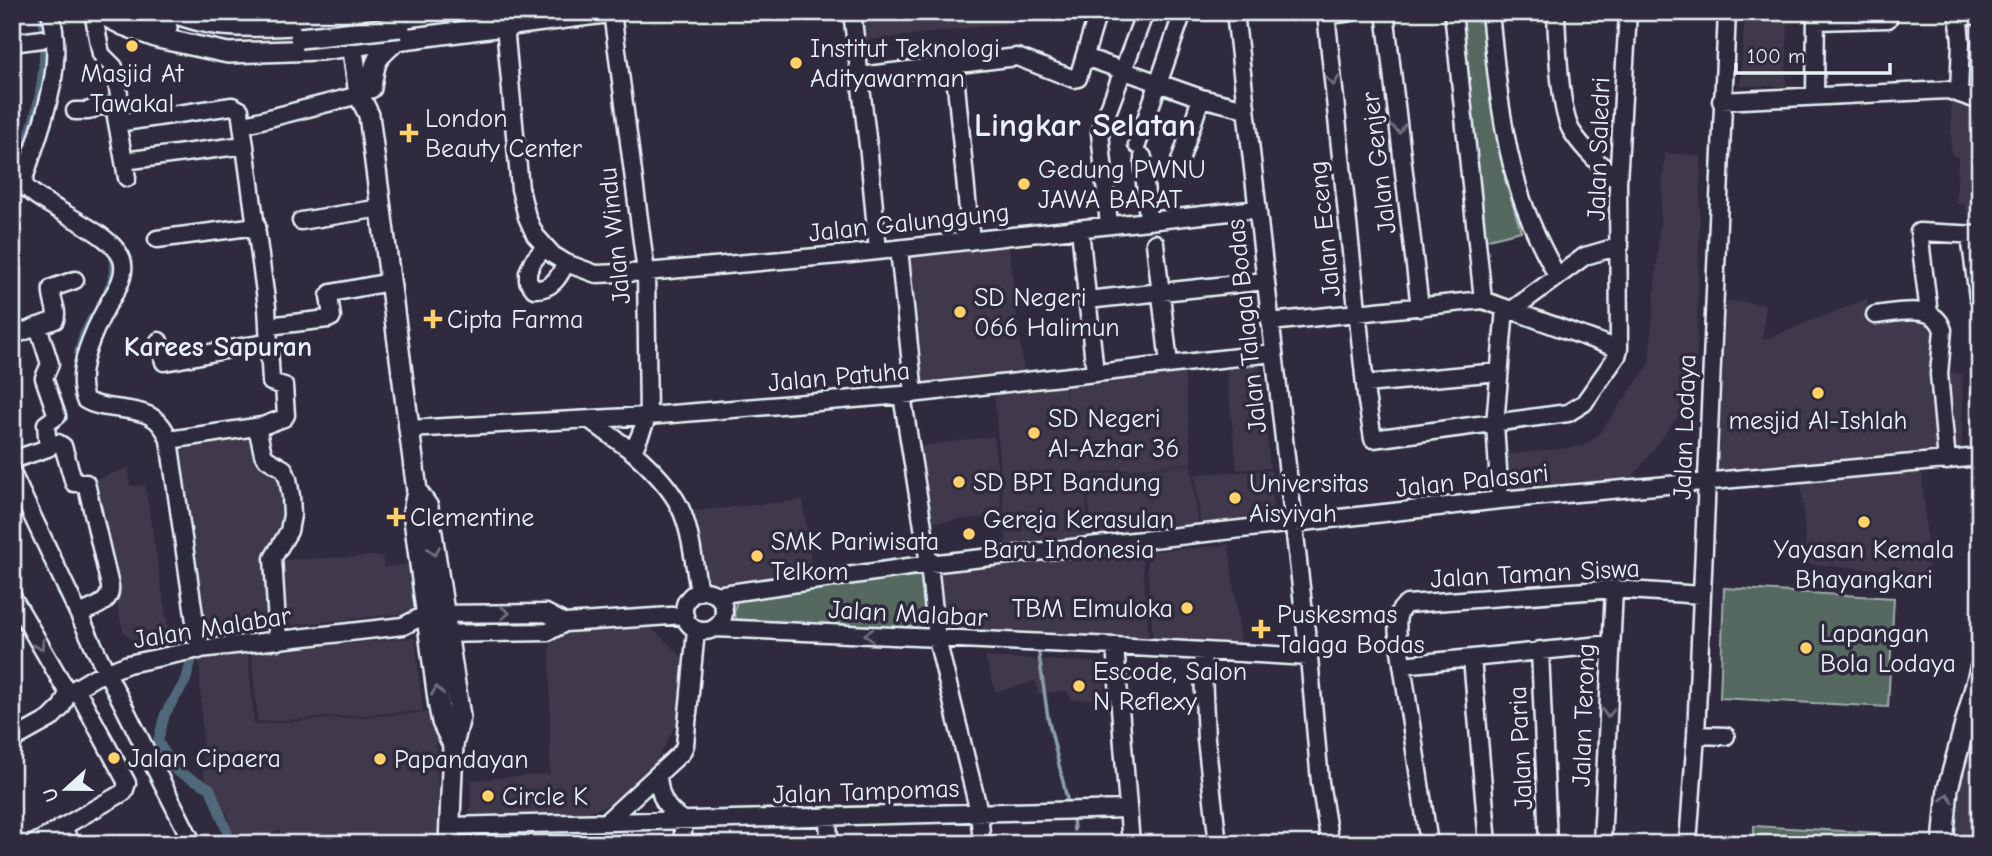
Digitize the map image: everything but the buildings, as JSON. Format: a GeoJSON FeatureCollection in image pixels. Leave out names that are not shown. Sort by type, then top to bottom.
{"type":"FeatureCollection","features":[{"type":"Feature","properties":{"kind":"main road"},"geometry":{"type":"LineString","coordinates":[[131,12],[156,24],[216,39],[257,41],[299,38],[397,21]]}},
{"type":"Feature","properties":{"kind":"main road"},"geometry":{"type":"LineString","coordinates":[[169,12],[221,25],[345,16],[397,21],[509,19],[612,12]]}},
{"type":"Feature","properties":{"kind":"main road"},"geometry":{"type":"LineString","coordinates":[[95,15],[158,38],[228,53],[320,50],[360,45],[397,21]]}},
{"type":"Feature","properties":{"kind":"main road"},"geometry":{"type":"LineString","coordinates":[[345,16],[360,45],[363,91]]}},
{"type":"Feature","properties":{"kind":"main road"},"geometry":{"type":"LineString","coordinates":[[363,91],[374,63],[397,21]]}},
{"type":"Feature","properties":{"kind":"main road"},"geometry":{"type":"LineString","coordinates":[[320,50],[342,65],[372,104],[369,115],[417,491],[428,507],[438,634],[460,717],[453,745],[450,835]]}},
{"type":"Feature","properties":{"kind":"main road"},"geometry":{"type":"LineString","coordinates":[[1943,844],[1953,752],[1977,692],[1980,669]]}},
{"type":"Feature","properties":{"kind":"street"},"geometry":{"type":"LineString","coordinates":[[50,12],[55,45],[52,91],[24,180],[25,186],[56,210],[117,248],[124,262],[123,275],[90,346],[81,380],[82,392],[85,400],[90,403],[126,408],[153,418],[166,432],[200,650]]}},
{"type":"Feature","properties":{"kind":"street","name":"Jalan Windu"},"geometry":{"type":"LineString","coordinates":[[612,12],[646,272],[648,416],[633,452]]}},
{"type":"Feature","properties":{"kind":"street"},"geometry":{"type":"LineString","coordinates":[[852,12],[878,251]]}},
{"type":"Feature","properties":{"kind":"street"},"geometry":{"type":"LineString","coordinates":[[860,76],[1017,57],[1074,79],[1080,76],[1098,12]]}},
{"type":"Feature","properties":{"kind":"street"},"geometry":{"type":"LineString","coordinates":[[1109,225],[1100,132],[1145,12]]}},
{"type":"Feature","properties":{"kind":"street"},"geometry":{"type":"LineString","coordinates":[[1148,221],[1140,151],[1158,83],[1183,12]]}},
{"type":"Feature","properties":{"kind":"street","name":"Jalan Talaga Bodas"},"geometry":{"type":"LineString","coordinates":[[1235,12],[1309,657],[1320,782],[1330,844]]}},
{"type":"Feature","properties":{"kind":"street","name":"Jalan Eceng"},"geometry":{"type":"LineString","coordinates":[[1351,12],[1331,15],[1327,23],[1373,439],[1495,424]]}},
{"type":"Feature","properties":{"kind":"street","name":"Jalan Genjer"},"geometry":{"type":"LineString","coordinates":[[1385,12],[1420,308]]}},
{"type":"Feature","properties":{"kind":"street"},"geometry":{"type":"LineString","coordinates":[[1453,12],[1483,300]]}},
{"type":"Feature","properties":{"kind":"street"},"geometry":{"type":"LineString","coordinates":[[1490,12],[1497,92],[1517,184],[1532,225],[1557,276]]}},
{"type":"Feature","properties":{"kind":"street"},"geometry":{"type":"LineString","coordinates":[[1556,12],[1557,46],[1568,123],[1580,143],[1618,182]]}},
{"type":"Feature","properties":{"kind":"street","name":"Jalan Saledri"},"geometry":{"type":"LineString","coordinates":[[1509,309],[1585,256],[1620,246],[1618,182],[1628,12]]}},
{"type":"Feature","properties":{"kind":"street","name":"Jalan Lodaya"},"geometry":{"type":"LineString","coordinates":[[1683,843],[1696,735],[1721,101],[1727,12]]}},
{"type":"Feature","properties":{"kind":"street"},"geometry":{"type":"LineString","coordinates":[[1959,92],[1961,42],[1958,14],[1980,15]]}},
{"type":"Feature","properties":{"kind":"street"},"geometry":{"type":"LineString","coordinates":[[95,15],[101,54],[114,67],[119,96],[117,115],[127,178]]}},
{"type":"Feature","properties":{"kind":"street"},"geometry":{"type":"LineString","coordinates":[[1815,95],[1816,17],[1888,19]]}},
{"type":"Feature","properties":{"kind":"street","name":"Jalan Galunggung"},"geometry":{"type":"LineString","coordinates":[[509,19],[520,189],[527,217],[535,235],[545,247],[566,263],[596,274],[646,272],[899,249],[1258,209]]}},
{"type":"Feature","properties":{"kind":"street"},"geometry":{"type":"LineString","coordinates":[[12,43],[42,39]]}},
{"type":"Feature","properties":{"kind":"street"},"geometry":{"type":"LineString","coordinates":[[1085,57],[1201,98],[1246,109]]}},
{"type":"Feature","properties":{"kind":"street"},"geometry":{"type":"LineString","coordinates":[[954,64],[971,241]]}},
{"type":"Feature","properties":{"kind":"street"},"geometry":{"type":"LineString","coordinates":[[1721,101],[1948,90],[1980,101]]}},
{"type":"Feature","properties":{"kind":"street"},"geometry":{"type":"LineString","coordinates":[[242,125],[363,91]]}},
{"type":"Feature","properties":{"kind":"street"},"geometry":{"type":"LineString","coordinates":[[1180,160],[1201,98]]}},
{"type":"Feature","properties":{"kind":"street"},"geometry":{"type":"LineString","coordinates":[[75,111],[88,111],[97,106],[117,115],[236,105],[240,110],[257,226],[271,382],[283,385],[286,415],[257,427],[169,440]]}},
{"type":"Feature","properties":{"kind":"street"},"geometry":{"type":"LineString","coordinates":[[123,155],[245,145]]}},
{"type":"Feature","properties":{"kind":"street"},"geometry":{"type":"LineString","coordinates":[[301,221],[381,208]]}},
{"type":"Feature","properties":{"kind":"street"},"geometry":{"type":"LineString","coordinates":[[157,239],[257,226]]}},
{"type":"Feature","properties":{"kind":"street"},"geometry":{"type":"LineString","coordinates":[[1080,229],[1095,373]]}},
{"type":"Feature","properties":{"kind":"street"},"geometry":{"type":"LineString","coordinates":[[1929,313],[1919,232],[1975,235],[1978,298]]}},
{"type":"Feature","properties":{"kind":"street"},"geometry":{"type":"LineString","coordinates":[[1155,243],[1169,365]]}},
{"type":"Feature","properties":{"kind":"street"},"geometry":{"type":"LineString","coordinates":[[1495,424],[1574,411],[1584,403],[1602,379],[1619,349],[1620,246]]}},
{"type":"Feature","properties":{"kind":"street"},"geometry":{"type":"LineString","coordinates":[[545,247],[528,272],[528,281],[534,289],[549,287],[566,263]]}},
{"type":"Feature","properties":{"kind":"street"},"geometry":{"type":"LineString","coordinates":[[899,249],[908,395],[937,639],[979,813],[982,844]]}},
{"type":"Feature","properties":{"kind":"street"},"geometry":{"type":"LineString","coordinates":[[14,331],[38,326],[57,318],[52,288],[75,280]]}},
{"type":"Feature","properties":{"kind":"street"},"geometry":{"type":"LineString","coordinates":[[1087,300],[1265,281]]}},
{"type":"Feature","properties":{"kind":"street"},"geometry":{"type":"LineString","coordinates":[[268,326],[328,319],[332,317],[329,296],[331,293],[390,282]]}},
{"type":"Feature","properties":{"kind":"street"},"geometry":{"type":"LineString","coordinates":[[1270,322],[1483,300],[1619,349]]}},
{"type":"Feature","properties":{"kind":"street"},"geometry":{"type":"LineString","coordinates":[[1500,500],[1495,424],[1499,372],[1509,309]]}},
{"type":"Feature","properties":{"kind":"street"},"geometry":{"type":"LineString","coordinates":[[1875,314],[1929,313],[1941,323],[1943,330],[1939,374],[1947,461]]}},
{"type":"Feature","properties":{"kind":"street"},"geometry":{"type":"LineString","coordinates":[[38,326],[50,364],[44,378],[57,412],[56,418],[46,424],[50,445]]}},
{"type":"Feature","properties":{"kind":"street"},"geometry":{"type":"LineString","coordinates":[[159,341],[164,362],[227,348],[268,343]]}},
{"type":"Feature","properties":{"kind":"street","name":"Jalan Patuha"},"geometry":{"type":"LineString","coordinates":[[409,429],[590,420],[908,395],[1273,353]]}},
{"type":"Feature","properties":{"kind":"street"},"geometry":{"type":"LineString","coordinates":[[1365,384],[1499,372]]}},
{"type":"Feature","properties":{"kind":"street"},"geometry":{"type":"LineString","coordinates":[[590,420],[633,452],[673,492],[688,525],[699,592]]}},
{"type":"Feature","properties":{"kind":"street"},"geometry":{"type":"LineString","coordinates":[[257,427],[263,454],[284,469],[291,496],[289,531],[273,558],[278,641]]}},
{"type":"Feature","properties":{"kind":"street"},"geometry":{"type":"LineString","coordinates":[[12,460],[58,443],[64,446],[74,483],[86,483],[111,594],[108,600],[79,614]]}},
{"type":"Feature","properties":{"kind":"street","name":"Jalan Palasari"},"geometry":{"type":"LineString","coordinates":[[929,564],[1500,500],[1980,457]]}},
{"type":"Feature","properties":{"kind":"street"},"geometry":{"type":"LineString","coordinates":[[12,473],[106,672],[193,844]]}},
{"type":"Feature","properties":{"kind":"street","name":"Jalan Malabar"},"geometry":{"type":"LineString","coordinates":[[716,594],[929,564]]}},
{"type":"Feature","properties":{"kind":"street","name":"Jalan Taman Siswa"},"geometry":{"type":"LineString","coordinates":[[1429,844],[1397,625],[1399,612],[1407,604],[1614,589],[1701,595]]}},
{"type":"Feature","properties":{"kind":"street","name":"Jalan Terong"},"geometry":{"type":"LineString","coordinates":[[1602,844],[1614,589]]}},
{"type":"Feature","properties":{"kind":"street"},"geometry":{"type":"LineString","coordinates":[[699,592],[716,594],[724,609],[722,620],[715,628],[706,631],[696,630],[685,615],[684,609],[689,598],[699,592]]}},
{"type":"Feature","properties":{"kind":"street"},"geometry":{"type":"LineString","coordinates":[[12,596],[127,783],[124,792],[33,844]]}},
{"type":"Feature","properties":{"kind":"street","name":"Jalan Malabar"},"geometry":{"type":"LineString","coordinates":[[12,740],[50,719],[73,692],[95,677],[128,664],[175,653],[403,626],[435,614],[546,613],[565,622]]}},
{"type":"Feature","properties":{"kind":"street","name":"Jalan Malabar"},"geometry":{"type":"LineString","coordinates":[[403,626],[438,634],[548,632],[565,622],[685,615]]}},
{"type":"Feature","properties":{"kind":"street","name":"Jalan Malabar"},"geometry":{"type":"LineString","coordinates":[[715,628],[1309,657]]}},
{"type":"Feature","properties":{"kind":"street"},"geometry":{"type":"LineString","coordinates":[[606,822],[682,752],[685,745],[696,630]]}},
{"type":"Feature","properties":{"kind":"street"},"geometry":{"type":"LineString","coordinates":[[1402,665],[1611,644]]}},
{"type":"Feature","properties":{"kind":"street"},"geometry":{"type":"LineString","coordinates":[[1115,646],[1131,844]]}},
{"type":"Feature","properties":{"kind":"street","name":"Jalan Paria"},"geometry":{"type":"LineString","coordinates":[[1540,650],[1548,844]]}},
{"type":"Feature","properties":{"kind":"street"},"geometry":{"type":"LineString","coordinates":[[1202,651],[1206,739],[1218,844]]}},
{"type":"Feature","properties":{"kind":"street"},"geometry":{"type":"LineString","coordinates":[[1472,658],[1488,844]]}},
{"type":"Feature","properties":{"kind":"street"},"geometry":{"type":"LineString","coordinates":[[1696,735],[1726,736]]}},
{"type":"Feature","properties":{"kind":"street"},"geometry":{"type":"LineString","coordinates":[[657,775],[659,791],[666,806],[684,820],[683,844]]}},
{"type":"Feature","properties":{"kind":"street","name":"Jalan Tampomas"},"geometry":{"type":"LineString","coordinates":[[450,835],[606,822],[1128,809]]}},
{"type":"Feature","properties":{"kind":"street"},"geometry":{"type":"LineString","coordinates":[[828,816],[829,844]]}},
{"type":"Feature","properties":{"kind":"street"},"geometry":{"type":"LineString","coordinates":[[63,827],[71,844]]}},
{"type":"Feature","properties":{"kind":"shaded area"},"geometry":{"type":"Polygon","coordinates":[[[857,12],[1004,12],[1005,24],[862,41],[857,12]]]}},
{"type":"Feature","properties":{"kind":"shaded area"},"geometry":{"type":"Polygon","coordinates":[[[1745,12],[1788,12],[1786,86],[1740,86],[1745,12]]]}},
{"type":"Feature","properties":{"kind":"shaded area"},"geometry":{"type":"Polygon","coordinates":[[[1951,95],[1980,103],[1980,230],[1972,230],[1965,205],[1956,203],[1958,157],[1951,154],[1951,95]]]}},
{"type":"Feature","properties":{"kind":"shaded area"},"geometry":{"type":"Polygon","coordinates":[[[1665,153],[1701,156],[1696,392],[1627,485],[1508,497],[1504,455],[1583,446],[1597,436],[1649,365],[1665,153]]]}},
{"type":"Feature","properties":{"kind":"shaded area","name":"SD Negeri 066 Halimun"},"geometry":{"type":"Polygon","coordinates":[[[1008,239],[1024,372],[913,386],[896,253],[1008,239]]]}},
{"type":"Feature","properties":{"kind":"shaded area"},"geometry":{"type":"Polygon","coordinates":[[[1867,299],[1869,314],[1945,316],[1946,370],[1963,375],[1962,450],[1716,474],[1726,301],[1765,304],[1763,340],[1867,299]]]}},
{"type":"Feature","properties":{"kind":"shaded area"},"geometry":{"type":"Polygon","coordinates":[[[1260,365],[1270,468],[1237,470],[1226,366],[1260,365]]]}},
{"type":"Feature","properties":{"kind":"shaded area"},"geometry":{"type":"Polygon","coordinates":[[[1184,369],[1192,463],[1084,474],[1090,542],[1007,549],[994,393],[1065,385],[1070,435],[1066,385],[1184,369]]]}},
{"type":"Feature","properties":{"kind":"shaded area"},"geometry":{"type":"Polygon","coordinates":[[[250,426],[252,440],[261,455],[275,460],[286,522],[274,541],[264,568],[271,627],[198,638],[172,440],[250,426]]]}},
{"type":"Feature","properties":{"kind":"shaded area","name":"SD BPI Bandung"},"geometry":{"type":"Polygon","coordinates":[[[994,436],[1002,516],[925,523],[915,447],[994,436]]]}},
{"type":"Feature","properties":{"kind":"shaded area"},"geometry":{"type":"Polygon","coordinates":[[[1191,464],[1199,531],[1093,541],[1086,476],[1191,464]]]}},
{"type":"Feature","properties":{"kind":"shaded area"},"geometry":{"type":"Polygon","coordinates":[[[129,467],[130,486],[145,485],[170,640],[136,644],[123,631],[89,482],[129,467]]]}},
{"type":"Feature","properties":{"kind":"shaded area","name":"Universitas Aisyiyah"},"geometry":{"type":"Polygon","coordinates":[[[1271,470],[1274,522],[1201,530],[1195,474],[1271,470]]]}},
{"type":"Feature","properties":{"kind":"shaded area","name":"Yayasan Kemala Bhayangkari"},"geometry":{"type":"Polygon","coordinates":[[[1922,472],[1929,574],[1807,564],[1801,481],[1922,472]]]}},
{"type":"Feature","properties":{"kind":"shaded area","name":"SMK Pariwisata Telkom"},"geometry":{"type":"Polygon","coordinates":[[[803,500],[812,571],[708,585],[701,540],[692,511],[803,500]]]}},
{"type":"Feature","properties":{"kind":"shaded area"},"geometry":{"type":"Polygon","coordinates":[[[1229,545],[1241,644],[1153,640],[1146,552],[1229,545]]]}},
{"type":"Feature","properties":{"kind":"shaded area"},"geometry":{"type":"Polygon","coordinates":[[[1142,553],[1149,640],[941,634],[937,569],[1142,553]]]}},
{"type":"Feature","properties":{"kind":"shaded area"},"geometry":{"type":"Polygon","coordinates":[[[382,556],[384,567],[415,563],[419,612],[274,627],[273,560],[382,556]]]}},
{"type":"Feature","properties":{"kind":"shaded area"},"geometry":{"type":"Polygon","coordinates":[[[550,626],[651,628],[686,660],[682,714],[654,766],[614,803],[579,815],[470,818],[471,780],[550,774],[550,626]]]}},
{"type":"Feature","properties":{"kind":"shaded area"},"geometry":{"type":"Polygon","coordinates":[[[415,638],[423,711],[258,722],[251,652],[415,638]]]}},
{"type":"Feature","properties":{"kind":"shaded area"},"geometry":{"type":"Polygon","coordinates":[[[248,652],[254,724],[436,712],[439,844],[328,839],[327,844],[281,844],[280,830],[248,844],[236,844],[227,813],[204,777],[199,656],[248,652]]]}},
{"type":"Feature","properties":{"kind":"shaded area"},"geometry":{"type":"Polygon","coordinates":[[[985,657],[1108,663],[1103,699],[1072,700],[1067,691],[1038,694],[1036,681],[996,692],[985,657]]]}},
{"type":"Feature","properties":{"kind":"shaded area"},"geometry":{"type":"Polygon","coordinates":[[[1980,683],[1980,844],[1954,844],[1952,830],[1974,701],[1980,683]]]}},
{"type":"Feature","properties":{"kind":"green space"},"geometry":{"type":"Polygon","coordinates":[[[1450,12],[1486,12],[1505,180],[1521,231],[1480,241],[1450,12]]]}},
{"type":"Feature","properties":{"kind":"green space"},"geometry":{"type":"Polygon","coordinates":[[[925,570],[930,635],[738,623],[734,614],[737,598],[925,570]]]}},
{"type":"Feature","properties":{"kind":"green space","name":"Lapangan Bola Lodaya"},"geometry":{"type":"Polygon","coordinates":[[[1724,588],[1894,598],[1888,707],[1720,698],[1724,588]]]}},
{"type":"Feature","properties":{"kind":"green space"},"geometry":{"type":"Polygon","coordinates":[[[1754,826],[1880,833],[1879,844],[1754,844],[1754,826]]]}},
{"type":"Feature","properties":{"kind":"waterway"},"geometry":{"type":"LineString","coordinates":[[18,181],[43,75],[43,12]]}},
{"type":"Feature","properties":{"kind":"waterway"},"geometry":{"type":"LineString","coordinates":[[108,290],[114,271],[113,252]]}},
{"type":"Feature","properties":{"kind":"waterway"},"geometry":{"type":"LineString","coordinates":[[79,353],[92,319]]}},
{"type":"Feature","properties":{"kind":"waterway"},"geometry":{"type":"LineString","coordinates":[[195,647],[186,680],[165,714],[158,741],[176,771],[210,788],[232,844]]}},
{"type":"Feature","properties":{"kind":"waterway"},"geometry":{"type":"LineString","coordinates":[[1038,648],[1048,718],[1068,803]]}},
{"type":"Feature","properties":{"kind":"waterway"},"geometry":{"type":"LineString","coordinates":[[1073,818],[1074,830]]}},
{"type":"Feature","properties":{"kind":"place","name":"Masjid At Tawakal"},"geometry":{"type":"Point","coordinates":[132,46]}},
{"type":"Feature","properties":{"kind":"place","name":"Institut Teknologi Adityawarman"},"geometry":{"type":"Point","coordinates":[796,63]}},
{"type":"Feature","properties":{"kind":"place","name":"London Beauty Center"},"geometry":{"type":"Point","coordinates":[409,133]}},
{"type":"Feature","properties":{"kind":"place","name":"Gedung PWNU JAWA BARAT"},"geometry":{"type":"Point","coordinates":[1024,184]}},
{"type":"Feature","properties":{"kind":"place","name":"SD Negeri 066 Halimun"},"geometry":{"type":"Point","coordinates":[960,312]}},
{"type":"Feature","properties":{"kind":"place","name":"Cipta Farma"},"geometry":{"type":"Point","coordinates":[433,319]}},
{"type":"Feature","properties":{"kind":"place","name":"mesjid Al-Ishlah"},"geometry":{"type":"Point","coordinates":[1818,393]}},
{"type":"Feature","properties":{"kind":"place","name":"SD Negeri Al-Azhar 36"},"geometry":{"type":"Point","coordinates":[1034,433]}},
{"type":"Feature","properties":{"kind":"place","name":"SD BPI Bandung"},"geometry":{"type":"Point","coordinates":[959,482]}},
{"type":"Feature","properties":{"kind":"place","name":"Universitas Aisyiyah"},"geometry":{"type":"Point","coordinates":[1235,498]}},
{"type":"Feature","properties":{"kind":"place","name":"Clementine"},"geometry":{"type":"Point","coordinates":[396,517]}},
{"type":"Feature","properties":{"kind":"place","name":"Yayasan Kemala Bhayangkari"},"geometry":{"type":"Point","coordinates":[1864,522]}},
{"type":"Feature","properties":{"kind":"place","name":"Gereja Kerasulan Baru Indonesia"},"geometry":{"type":"Point","coordinates":[969,534]}},
{"type":"Feature","properties":{"kind":"place","name":"SMK Pariwisata Telkom"},"geometry":{"type":"Point","coordinates":[757,556]}},
{"type":"Feature","properties":{"kind":"place","name":"TBM Elmuloka"},"geometry":{"type":"Point","coordinates":[1187,608]}},
{"type":"Feature","properties":{"kind":"place","name":"Puskesmas Talaga Bodas"},"geometry":{"type":"Point","coordinates":[1261,629]}},
{"type":"Feature","properties":{"kind":"place","name":"Lapangan Bola Lodaya"},"geometry":{"type":"Point","coordinates":[1806,648]}},
{"type":"Feature","properties":{"kind":"place","name":"Escode, Salon N Reflexy"},"geometry":{"type":"Point","coordinates":[1079,686]}},
{"type":"Feature","properties":{"kind":"place","name":"Jalan Cipaera"},"geometry":{"type":"Point","coordinates":[114,758]}},
{"type":"Feature","properties":{"kind":"place","name":"Papandayan"},"geometry":{"type":"Point","coordinates":[380,759]}},
{"type":"Feature","properties":{"kind":"place","name":"Circle K"},"geometry":{"type":"Point","coordinates":[488,796]}},
{"type":"Feature","properties":{"kind":"district","name":"Lingkar Selatan"},"geometry":{"type":"Point","coordinates":[1085,124]}},
{"type":"Feature","properties":{"kind":"district","name":"Karees Sapuran"},"geometry":{"type":"Point","coordinates":[218,346]}}]}
